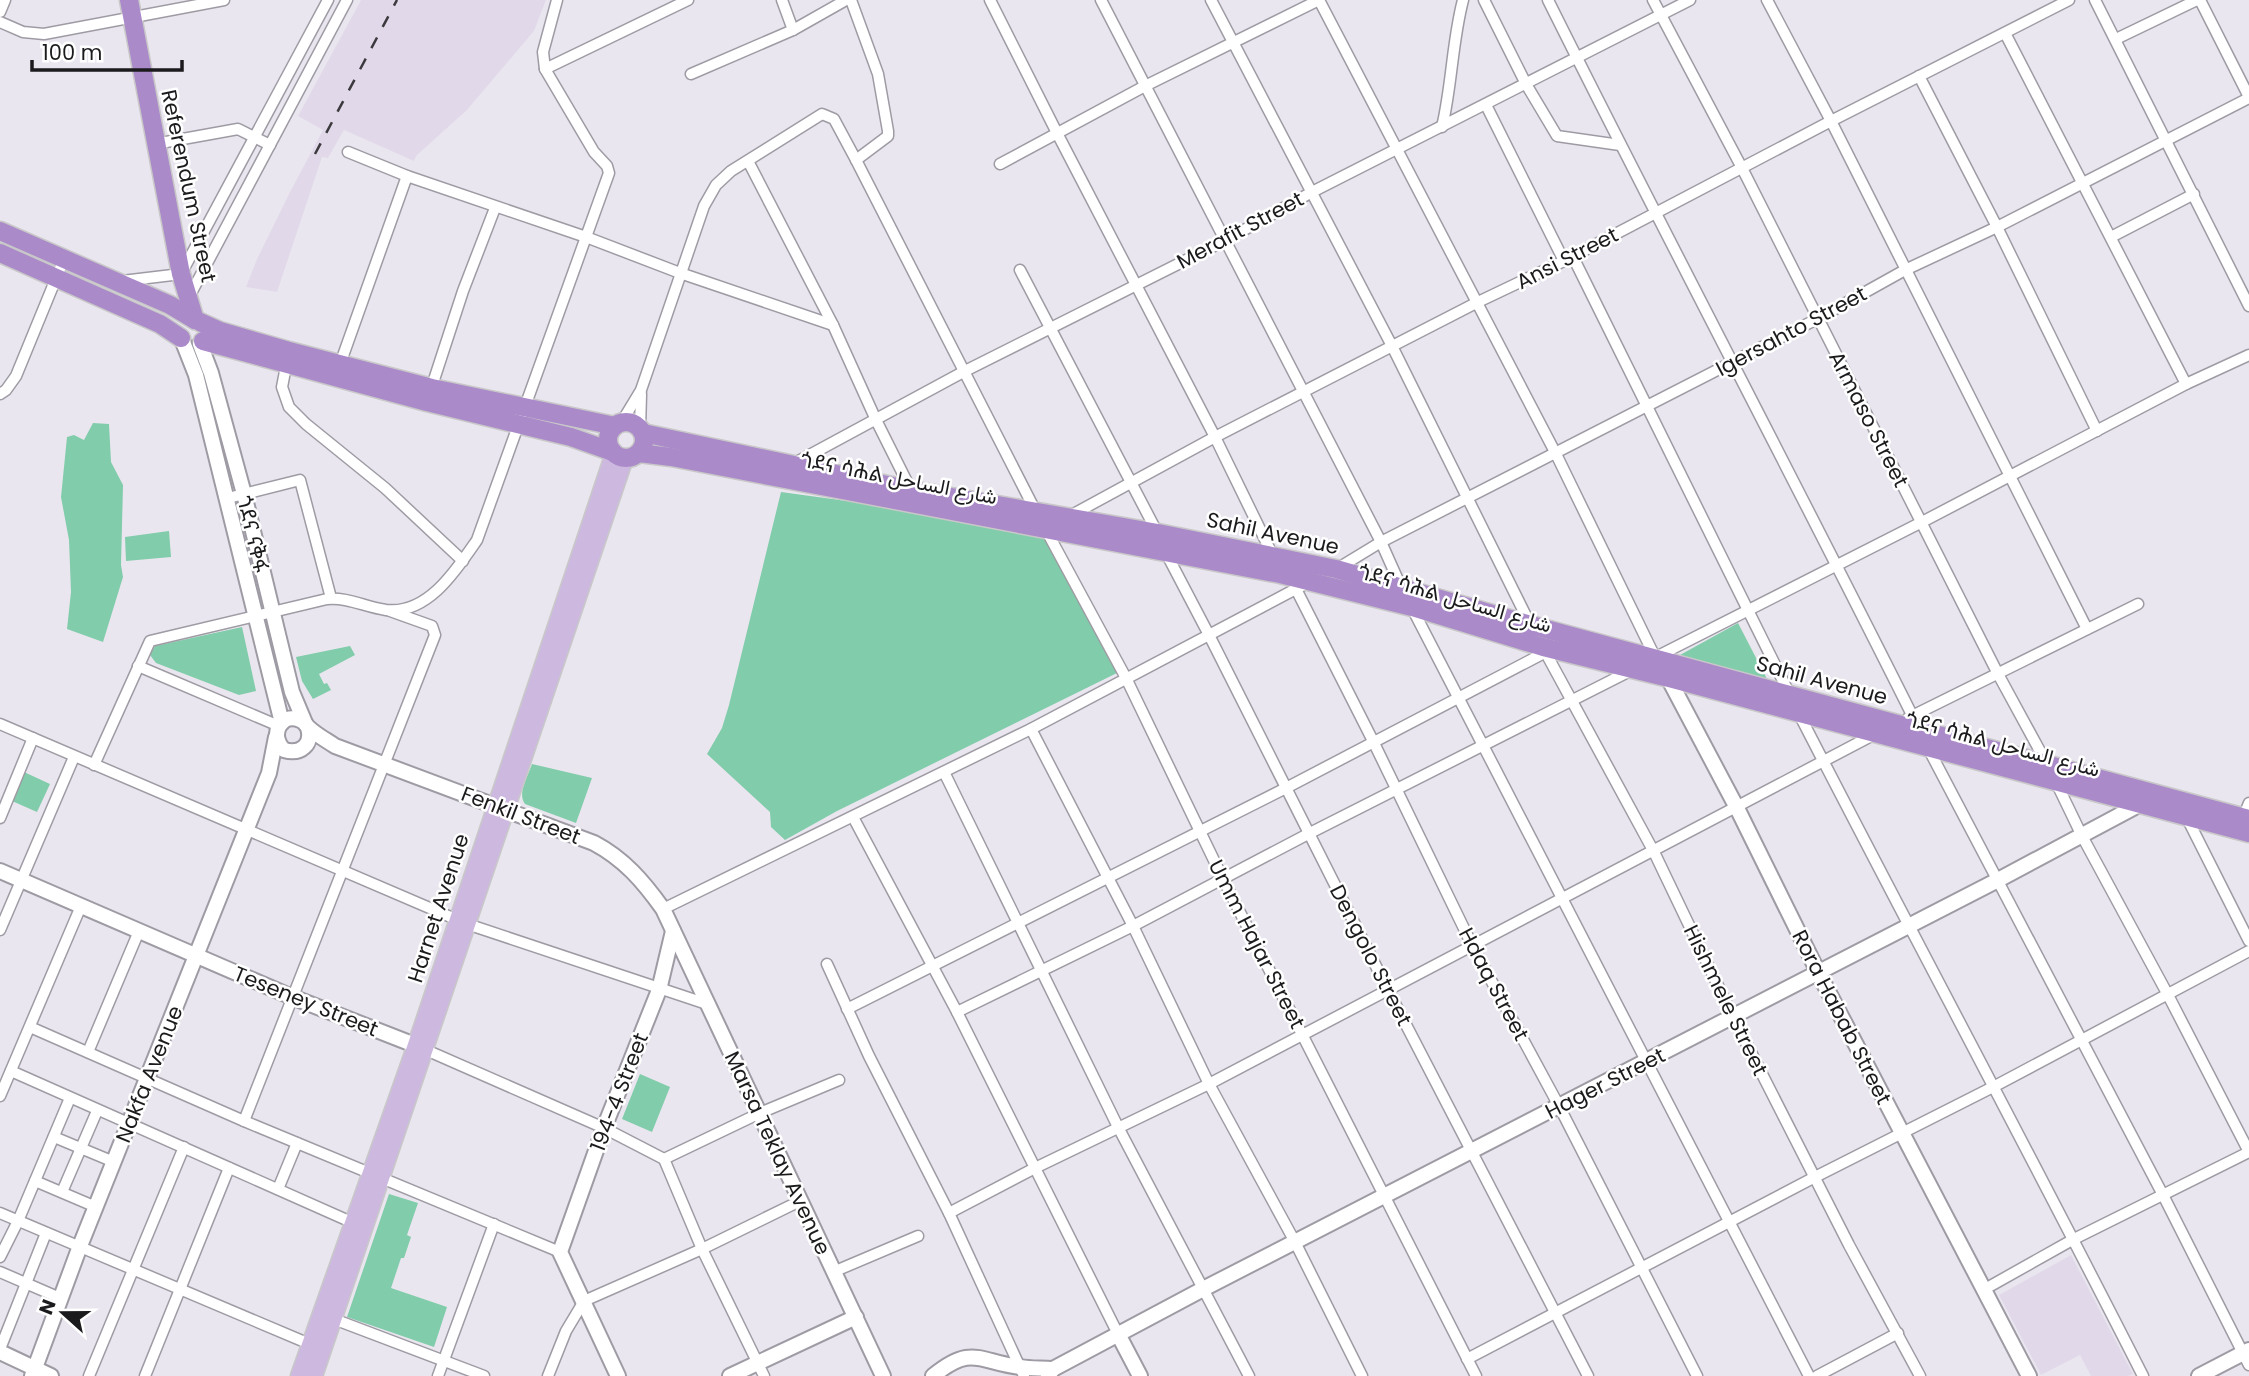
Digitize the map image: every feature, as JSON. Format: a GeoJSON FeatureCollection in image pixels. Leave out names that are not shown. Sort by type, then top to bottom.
{"type":"FeatureCollection","features":[{"type":"Feature","properties":{"kind":"highway","name":"Referendum Street"},"geometry":{"type":"LineString","coordinates":[[131,9],[181,274],[198,321]]}},
{"type":"Feature","properties":{"kind":"highway"},"geometry":{"type":"LineString","coordinates":[[0,231],[170,305],[220,331],[288,358]]}},
{"type":"Feature","properties":{"kind":"highway"},"geometry":{"type":"LineString","coordinates":[[0,253],[160,324],[192,342],[288,358],[522,416],[631,423],[642,431],[643,446],[623,454],[610,447],[609,436],[618,424]]}},
{"type":"Feature","properties":{"kind":"highway"},"geometry":{"type":"LineString","coordinates":[[106,300],[114,282]]}},
{"type":"Feature","properties":{"kind":"highway"},"geometry":{"type":"LineString","coordinates":[[192,342],[181,326],[187,321],[198,321]]}},
{"type":"Feature","properties":{"kind":"highway","name":"ጎደና ሳሕል شارع الساحل"},"geometry":{"type":"LineString","coordinates":[[522,416],[571,437],[623,454],[671,457],[911,497],[1046,529],[1280,574],[1303,585],[1412,607],[1544,650],[1669,678],[2056,780],[2140,805],[2247,818]]}},
{"type":"Feature","properties":{"kind":"highway","name":"Sahil Avenue"},"geometry":{"type":"LineString","coordinates":[[642,431],[793,464],[911,497],[1066,517],[1336,569],[1531,625],[1909,723],[2156,795],[2182,808]]}},
{"type":"Feature","properties":{"kind":"main road","name":"Harnet Avenue"},"geometry":{"type":"LineString","coordinates":[[309,1375],[316,1346],[623,454]]}},
{"type":"Feature","properties":{"kind":"street"},"geometry":{"type":"LineString","coordinates":[[0,12],[5,0]]}},
{"type":"Feature","properties":{"kind":"street"},"geometry":{"type":"LineString","coordinates":[[0,22],[23,32],[44,34],[131,9],[224,0]]}},
{"type":"Feature","properties":{"kind":"street"},"geometry":{"type":"LineString","coordinates":[[114,282],[181,274],[328,0]]}},
{"type":"Feature","properties":{"kind":"street"},"geometry":{"type":"LineString","coordinates":[[188,298],[347,0]]}},
{"type":"Feature","properties":{"kind":"street"},"geometry":{"type":"LineString","coordinates":[[387,610],[410,607],[435,592],[463,561],[477,540],[609,173],[545,69],[543,52],[557,0]]}},
{"type":"Feature","properties":{"kind":"street"},"geometry":{"type":"LineString","coordinates":[[545,69],[688,0]]}},
{"type":"Feature","properties":{"kind":"street"},"geometry":{"type":"LineString","coordinates":[[782,0],[793,30]]}},
{"type":"Feature","properties":{"kind":"street"},"geometry":{"type":"LineString","coordinates":[[691,74],[793,30],[849,0],[878,74],[888,131],[888,136],[856,160]]}},
{"type":"Feature","properties":{"kind":"street"},"geometry":{"type":"LineString","coordinates":[[990,0],[1215,437],[1280,574]]}},
{"type":"Feature","properties":{"kind":"street"},"geometry":{"type":"LineString","coordinates":[[1101,0],[1304,391],[1561,900],[1648,1062],[1728,1223],[1809,1376]]}},
{"type":"Feature","properties":{"kind":"street","name":"Hishmele Street"},"geometry":{"type":"LineString","coordinates":[[1211,0],[1392,346],[1571,702],[1654,852],[1733,1017],[1920,1376]]}},
{"type":"Feature","properties":{"kind":"street"},"geometry":{"type":"LineString","coordinates":[[1000,164],[1145,86],[1319,0],[1556,454],[1655,657]]}},
{"type":"Feature","properties":{"kind":"street"},"geometry":{"type":"LineString","coordinates":[[1442,127],[1447,107],[1456,29],[1463,0]]}},
{"type":"Feature","properties":{"kind":"street"},"geometry":{"type":"LineString","coordinates":[[1484,0],[1526,84],[1557,136],[1620,145]]}},
{"type":"Feature","properties":{"kind":"street"},"geometry":{"type":"LineString","coordinates":[[1548,0],[1620,145],[1838,565],[1909,723],[1928,748],[2247,1356],[2199,1376]]}},
{"type":"Feature","properties":{"kind":"street","name":"Armaso Street"},"geometry":{"type":"LineString","coordinates":[[1653,0],[1742,168],[1998,674],[2249,1152]]}},
{"type":"Feature","properties":{"kind":"street","name":"Merafit Street"},"geometry":{"type":"LineString","coordinates":[[793,464],[1050,327],[1226,240],[1312,192],[1690,0]]}},
{"type":"Feature","properties":{"kind":"street"},"geometry":{"type":"LineString","coordinates":[[1767,0],[2087,629]]}},
{"type":"Feature","properties":{"kind":"street","name":"Ansi Street"},"geometry":{"type":"LineString","coordinates":[[1046,529],[1215,437],[1478,302],[1568,259],[1830,121],[2069,0]]}},
{"type":"Feature","properties":{"kind":"street"},"geometry":{"type":"LineString","coordinates":[[2095,0],[2249,306]]}},
{"type":"Feature","properties":{"kind":"street"},"geometry":{"type":"LineString","coordinates":[[2116,39],[2199,0],[2249,97]]}},
{"type":"Feature","properties":{"kind":"street"},"geometry":{"type":"LineString","coordinates":[[2005,33],[2186,384]]}},
{"type":"Feature","properties":{"kind":"street"},"geometry":{"type":"LineString","coordinates":[[1919,76],[2097,431]]}},
{"type":"Feature","properties":{"kind":"street","name":"Igersahto Street"},"geometry":{"type":"LineString","coordinates":[[663,909],[1031,729],[1467,497],[1556,454],[1905,270],[1997,227],[2249,97]]}},
{"type":"Feature","properties":{"kind":"street"},"geometry":{"type":"LineString","coordinates":[[1486,104],[1646,407],[1798,713],[1908,927],[1995,1086],[2143,1376]]}},
{"type":"Feature","properties":{"kind":"street","name":"Umm Hajar Street"},"geometry":{"type":"LineString","coordinates":[[748,161],[822,114],[834,119],[1037,513],[1126,678],[1223,879],[1476,1376]]}},
{"type":"Feature","properties":{"kind":"street"},"geometry":{"type":"LineString","coordinates":[[156,144],[238,129],[270,145]]}},
{"type":"Feature","properties":{"kind":"street"},"geometry":{"type":"LineString","coordinates":[[348,152],[495,208],[586,237],[680,273],[833,325]]}},
{"type":"Feature","properties":{"kind":"street"},"geometry":{"type":"LineString","coordinates":[[618,424],[641,390],[705,206],[716,185],[731,170],[748,161],[833,325],[911,497]]}},
{"type":"Feature","properties":{"kind":"street"},"geometry":{"type":"LineString","coordinates":[[338,370],[407,176]]}},
{"type":"Feature","properties":{"kind":"street"},"geometry":{"type":"LineString","coordinates":[[2112,237],[2194,194]]}},
{"type":"Feature","properties":{"kind":"street"},"geometry":{"type":"LineString","coordinates":[[429,395],[463,291],[495,208]]}},
{"type":"Feature","properties":{"kind":"street"},"geometry":{"type":"LineString","coordinates":[[0,394],[16,376],[64,259]]}},
{"type":"Feature","properties":{"kind":"street","name":"Dengolo Street"},"geometry":{"type":"LineString","coordinates":[[1020,270],[1158,533],[1164,551],[1588,1376]]}},
{"type":"Feature","properties":{"kind":"street","name":"ጎደና ናቅፋ"},"geometry":{"type":"LineString","coordinates":[[192,342],[211,373],[244,494],[292,692],[306,726]]}},
{"type":"Feature","properties":{"kind":"street","name":"ጎደና ናቅፋ"},"geometry":{"type":"LineString","coordinates":[[192,342],[196,375],[256,615],[279,729],[269,773]]}},
{"type":"Feature","properties":{"kind":"street"},"geometry":{"type":"LineString","coordinates":[[957,1012],[1133,926],[2186,384],[2249,355]]}},
{"type":"Feature","properties":{"kind":"street"},"geometry":{"type":"LineString","coordinates":[[288,358],[282,387],[289,407],[385,488],[463,561]]}},
{"type":"Feature","properties":{"kind":"street"},"geometry":{"type":"LineString","coordinates":[[641,390],[642,431]]}},
{"type":"Feature","properties":{"kind":"street"},"geometry":{"type":"LineString","coordinates":[[228,498],[300,480],[331,598]]}},
{"type":"Feature","properties":{"kind":"street","name":"Hdaq Street"},"geometry":{"type":"LineString","coordinates":[[1303,585],[1373,741],[1472,945],[1559,1106],[1697,1376]]}},
{"type":"Feature","properties":{"kind":"street"},"geometry":{"type":"LineString","coordinates":[[94,765],[147,644],[154,639],[331,598],[351,600],[432,626],[435,635],[244,1121]]}},
{"type":"Feature","properties":{"kind":"street"},"geometry":{"type":"LineString","coordinates":[[949,1213],[1209,1083],[1876,734],[1909,723],[1998,674],[2138,604]]}},
{"type":"Feature","properties":{"kind":"street"},"geometry":{"type":"LineString","coordinates":[[847,1009],[1286,788],[1544,650]]}},
{"type":"Feature","properties":{"kind":"street","name":"Rora Habab Street"},"geometry":{"type":"LineString","coordinates":[[1655,657],[1669,678],[1737,808],[1818,972],[2029,1376]]}},
{"type":"Feature","properties":{"kind":"street"},"geometry":{"type":"LineString","coordinates":[[138,666],[279,729]]}},
{"type":"Feature","properties":{"kind":"street"},"geometry":{"type":"LineString","coordinates":[[269,773],[307,744],[310,733],[306,726],[291,719],[279,729]]}},
{"type":"Feature","properties":{"kind":"street"},"geometry":{"type":"LineString","coordinates":[[0,724],[461,922],[710,1005]]}},
{"type":"Feature","properties":{"kind":"street","name":"Fenkil Street"},"geometry":{"type":"LineString","coordinates":[[306,726],[335,746],[501,806],[613,853],[633,871],[663,909],[673,931]]}},
{"type":"Feature","properties":{"kind":"street"},"geometry":{"type":"LineString","coordinates":[[279,729],[281,746],[297,751],[335,746]]}},
{"type":"Feature","properties":{"kind":"street"},"geometry":{"type":"LineString","coordinates":[[1031,729],[1109,878],[1209,1083],[1296,1242],[1362,1376]]}},
{"type":"Feature","properties":{"kind":"street"},"geometry":{"type":"LineString","coordinates":[[0,818],[33,738]]}},
{"type":"Feature","properties":{"kind":"street"},"geometry":{"type":"LineString","coordinates":[[0,930],[74,758]]}},
{"type":"Feature","properties":{"kind":"street"},"geometry":{"type":"LineString","coordinates":[[944,772],[1118,1127],[1249,1376]]}},
{"type":"Feature","properties":{"kind":"street","name":"Nakfa Avenue"},"geometry":{"type":"LineString","coordinates":[[33,1373],[80,1246],[269,773]]}},
{"type":"Feature","properties":{"kind":"street","name":"Hager Street"},"geometry":{"type":"LineString","coordinates":[[1051,1372],[1205,1288],[1648,1062],[2156,795]]}},
{"type":"Feature","properties":{"kind":"street"},"geometry":{"type":"LineString","coordinates":[[2182,808],[2249,941]]}},
{"type":"Feature","properties":{"kind":"street"},"geometry":{"type":"LineString","coordinates":[[853,817],[957,1012],[1140,1376]]}},
{"type":"Feature","properties":{"kind":"street","name":"Teseney Street"},"geometry":{"type":"LineString","coordinates":[[0,871],[292,997],[421,1047]]}},
{"type":"Feature","properties":{"kind":"street"},"geometry":{"type":"LineString","coordinates":[[0,1096],[82,906]]}},
{"type":"Feature","properties":{"kind":"street"},"geometry":{"type":"LineString","coordinates":[[88,1052],[139,931]]}},
{"type":"Feature","properties":{"kind":"street","name":"194-4 Street"},"geometry":{"type":"LineString","coordinates":[[560,1252],[604,1128],[659,990],[673,931]]}},
{"type":"Feature","properties":{"kind":"street","name":"Marsa Teklay Avenue"},"geometry":{"type":"LineString","coordinates":[[673,931],[883,1376]]}},
{"type":"Feature","properties":{"kind":"street"},"geometry":{"type":"LineString","coordinates":[[1467,1359],[2082,1041],[2249,951]]}},
{"type":"Feature","properties":{"kind":"street"},"geometry":{"type":"LineString","coordinates":[[827,964],[949,1213],[1022,1372]]}},
{"type":"Feature","properties":{"kind":"street"},"geometry":{"type":"LineString","coordinates":[[30,1027],[244,1121],[560,1252],[618,1376]]}},
{"type":"Feature","properties":{"kind":"street"},"geometry":{"type":"LineString","coordinates":[[421,1047],[604,1128],[664,1159],[702,1249],[761,1370]]}},
{"type":"Feature","properties":{"kind":"street"},"geometry":{"type":"LineString","coordinates":[[11,1071],[359,1225]]}},
{"type":"Feature","properties":{"kind":"street"},"geometry":{"type":"LineString","coordinates":[[664,1159],[760,1113],[839,1080]]}},
{"type":"Feature","properties":{"kind":"street"},"geometry":{"type":"LineString","coordinates":[[0,1257],[70,1098]]}},
{"type":"Feature","properties":{"kind":"street"},"geometry":{"type":"LineString","coordinates":[[62,1192],[97,1111]]}},
{"type":"Feature","properties":{"kind":"street"},"geometry":{"type":"LineString","coordinates":[[54,1137],[114,1162]]}},
{"type":"Feature","properties":{"kind":"street"},"geometry":{"type":"LineString","coordinates":[[278,1189],[297,1143]]}},
{"type":"Feature","properties":{"kind":"street"},"geometry":{"type":"LineString","coordinates":[[89,1376],[184,1147]]}},
{"type":"Feature","properties":{"kind":"street"},"geometry":{"type":"LineString","coordinates":[[1985,1289],[2074,1239],[2249,1152]]}},
{"type":"Feature","properties":{"kind":"street"},"geometry":{"type":"LineString","coordinates":[[145,1376],[229,1168]]}},
{"type":"Feature","properties":{"kind":"street"},"geometry":{"type":"LineString","coordinates":[[35,1181],[96,1207]]}},
{"type":"Feature","properties":{"kind":"street"},"geometry":{"type":"LineString","coordinates":[[548,1376],[566,1331],[584,1301],[702,1249],[800,1201]]}},
{"type":"Feature","properties":{"kind":"street"},"geometry":{"type":"LineString","coordinates":[[0,1213],[316,1346]]}},
{"type":"Feature","properties":{"kind":"street"},"geometry":{"type":"LineString","coordinates":[[439,1376],[494,1224]]}},
{"type":"Feature","properties":{"kind":"street"},"geometry":{"type":"LineString","coordinates":[[46,1233],[0,1350],[33,1373],[51,1376]]}},
{"type":"Feature","properties":{"kind":"street"},"geometry":{"type":"LineString","coordinates":[[833,1272],[918,1236]]}},
{"type":"Feature","properties":{"kind":"street"},"geometry":{"type":"LineString","coordinates":[[0,1272],[60,1298]]}},
{"type":"Feature","properties":{"kind":"street"},"geometry":{"type":"LineString","coordinates":[[327,1316],[484,1376]]}},
{"type":"Feature","properties":{"kind":"street"},"geometry":{"type":"LineString","coordinates":[[730,1376],[761,1370],[856,1317]]}},
{"type":"Feature","properties":{"kind":"street"},"geometry":{"type":"LineString","coordinates":[[1817,1376],[1898,1333]]}},
{"type":"Feature","properties":{"kind":"street"},"geometry":{"type":"LineString","coordinates":[[933,1376],[947,1364],[963,1357],[979,1357],[1022,1372],[1051,1372]]}},
{"type":"Feature","properties":{"kind":"shaded area"},"geometry":{"type":"Polygon","coordinates":[[[361,0],[546,0],[534,31],[467,110],[416,156],[414,161],[344,130],[328,158],[322,157],[277,292],[246,287],[257,259],[323,130],[298,116],[361,0]]]}},
{"type":"Feature","properties":{"kind":"shaded area"},"geometry":{"type":"Polygon","coordinates":[[[2071,1255],[2133,1374],[2091,1376],[2080,1355],[2041,1375],[1999,1295],[2071,1255]]]}},
{"type":"Feature","properties":{"kind":"green space"},"geometry":{"type":"Polygon","coordinates":[[[93,423],[109,424],[111,462],[123,485],[123,577],[103,642],[67,629],[71,592],[69,540],[61,497],[67,437],[74,435],[84,440],[93,423]]]}},
{"type":"Feature","properties":{"kind":"green space"},"geometry":{"type":"Polygon","coordinates":[[[781,492],[1045,528],[1119,672],[837,811],[785,840],[771,827],[770,812],[707,754],[722,728],[729,705],[781,492]]]}},
{"type":"Feature","properties":{"kind":"green space"},"geometry":{"type":"Polygon","coordinates":[[[169,531],[171,557],[126,561],[125,537],[169,531]]]}},
{"type":"Feature","properties":{"kind":"green space"},"geometry":{"type":"Polygon","coordinates":[[[1738,623],[1768,681],[1680,655],[1738,623]]]}},
{"type":"Feature","properties":{"kind":"green space"},"geometry":{"type":"Polygon","coordinates":[[[242,627],[256,691],[239,695],[156,663],[150,655],[155,646],[242,627]]]}},
{"type":"Feature","properties":{"kind":"green space"},"geometry":{"type":"Polygon","coordinates":[[[350,646],[355,655],[319,674],[331,690],[313,699],[302,681],[296,657],[350,646]]]}},
{"type":"Feature","properties":{"kind":"green space"},"geometry":{"type":"Polygon","coordinates":[[[532,764],[592,778],[576,823],[525,804],[522,795],[532,764]]]}},
{"type":"Feature","properties":{"kind":"green space"},"geometry":{"type":"Polygon","coordinates":[[[24,772],[50,784],[37,812],[12,801],[24,772]]]}},
{"type":"Feature","properties":{"kind":"green space"},"geometry":{"type":"Polygon","coordinates":[[[640,1074],[670,1087],[652,1132],[622,1119],[640,1074]]]}},
{"type":"Feature","properties":{"kind":"green space"},"geometry":{"type":"Polygon","coordinates":[[[389,1194],[418,1203],[407,1235],[411,1237],[391,1288],[447,1307],[434,1347],[347,1317],[389,1194]]]}},
{"type":"Feature","properties":{"kind":"railway"},"geometry":{"type":"LineString","coordinates":[[315,154],[397,0]]}}]}
